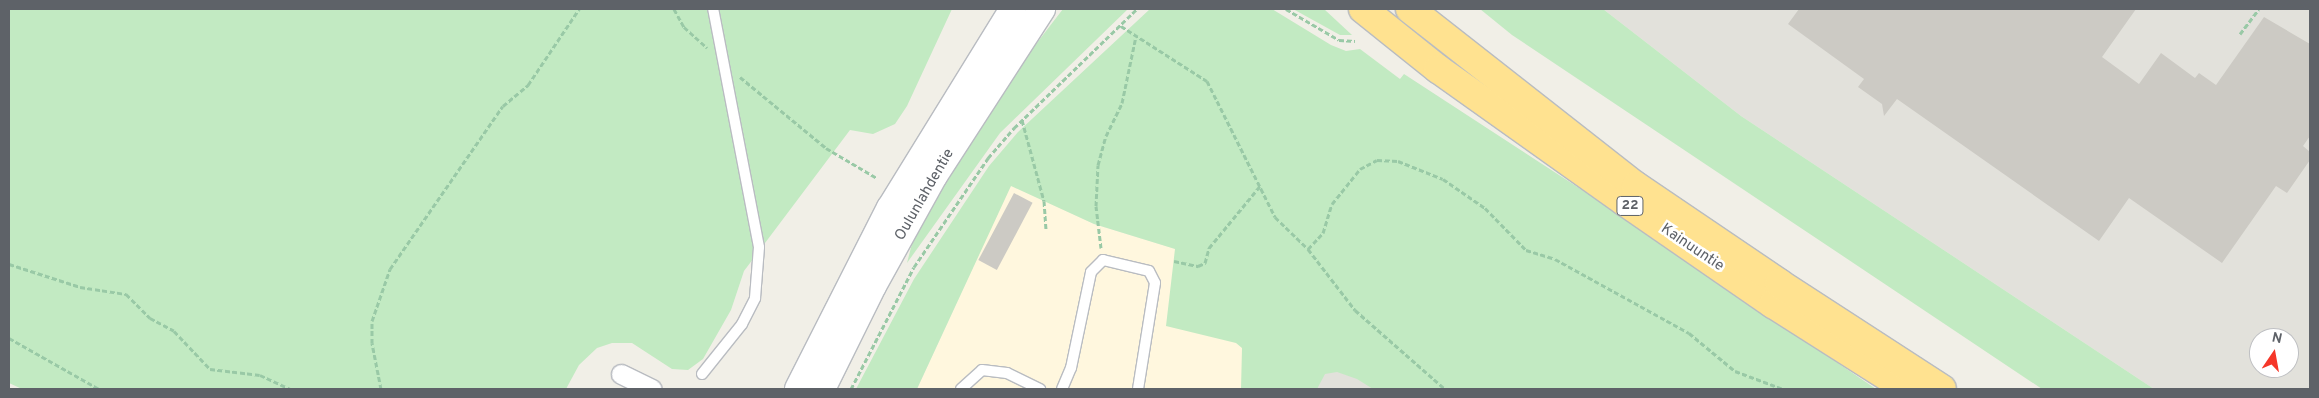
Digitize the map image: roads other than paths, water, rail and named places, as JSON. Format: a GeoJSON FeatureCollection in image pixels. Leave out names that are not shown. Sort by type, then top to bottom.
{"type":"FeatureCollection","features":[{"type":"Feature","properties":{"kind":"highway","name":"Kainuuntie"},"geometry":{"type":"LineString","coordinates":[[1363,9],[1438,69],[1626,202],[1774,304],[1907,389]]}},
{"type":"Feature","properties":{"kind":"highway","name":"Kainuuntie"},"geometry":{"type":"LineString","coordinates":[[1410,9],[1636,186],[1778,284],[1942,389]]}},
{"type":"Feature","properties":{"kind":"main road","name":"Oulunlahdentie"},"geometry":{"type":"LineString","coordinates":[[798,389],[890,208],[1013,9]]}},
{"type":"Feature","properties":{"kind":"main road","name":"Oulunlahdentie"},"geometry":{"type":"LineString","coordinates":[[822,389],[873,286],[934,176],[1042,9]]}},
{"type":"Feature","properties":{"kind":"street"},"geometry":{"type":"LineString","coordinates":[[621,374],[652,389]]}},
{"type":"Feature","properties":{"kind":"lane"},"geometry":{"type":"LineString","coordinates":[[702,374],[742,324],[755,298],[759,247],[713,9]]}},
{"type":"Feature","properties":{"kind":"lane"},"geometry":{"type":"LineString","coordinates":[[1062,389],[1071,368],[1091,272],[1103,260],[1149,271],[1155,283],[1138,389]]}},
{"type":"Feature","properties":{"kind":"lane"},"geometry":{"type":"LineString","coordinates":[[961,389],[982,370],[1007,373],[1040,389]]}}]}
